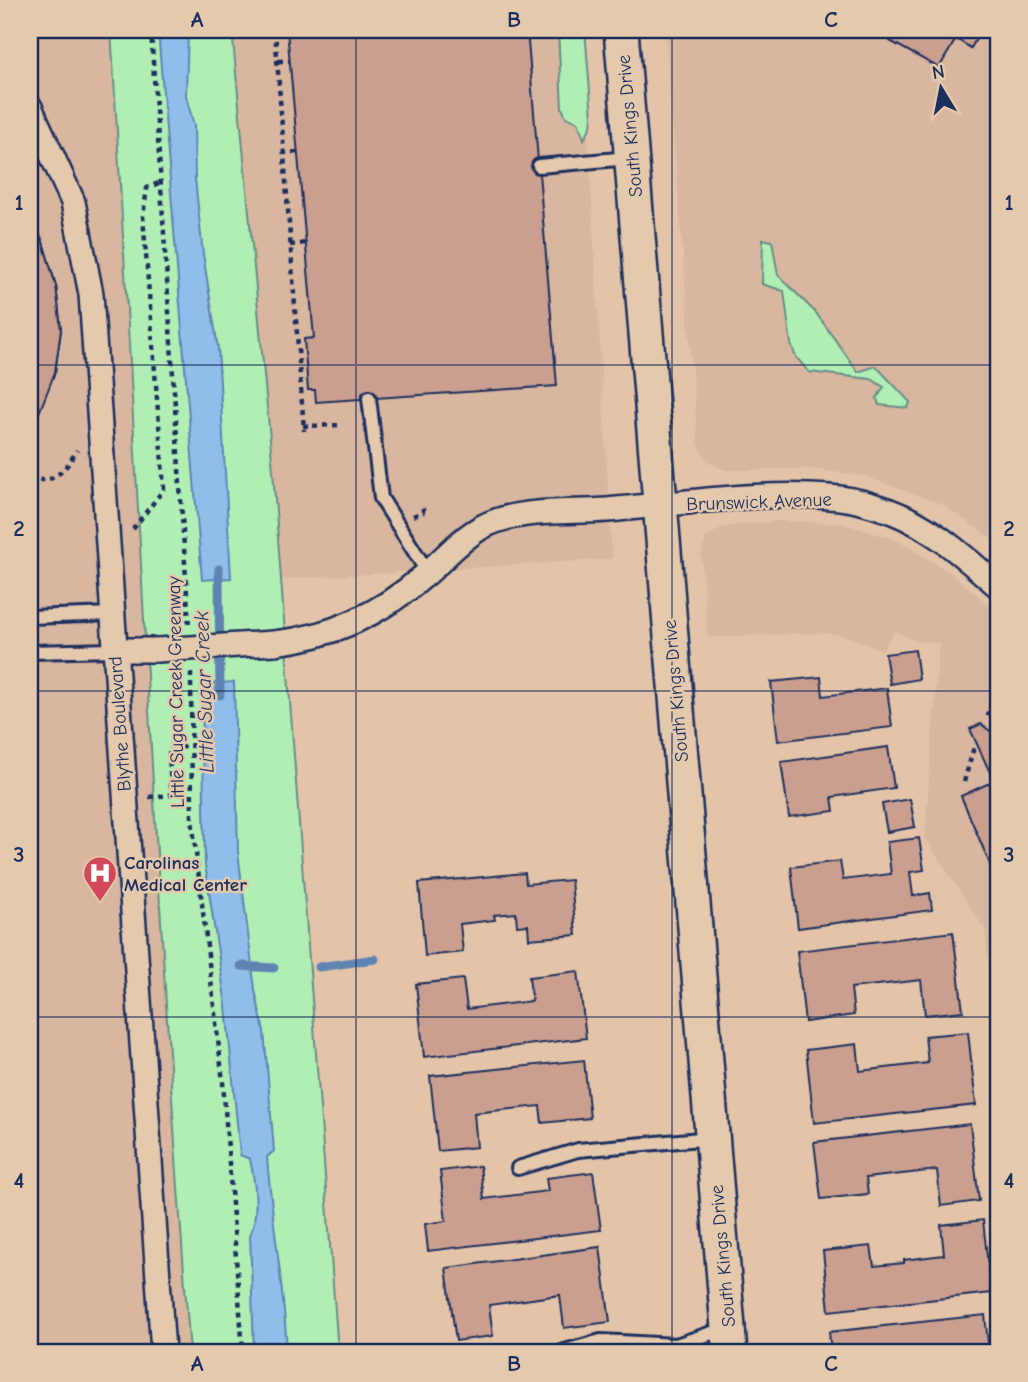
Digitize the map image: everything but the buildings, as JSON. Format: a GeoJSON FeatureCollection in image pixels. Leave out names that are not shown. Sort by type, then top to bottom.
{"type":"FeatureCollection","features":[{"type":"Feature","properties":{"kind":"street","name":"South Kings Drive"},"geometry":{"type":"LineString","coordinates":[[621,30],[729,1340]]}},
{"type":"Feature","properties":{"kind":"street","name":"Blythe Boulevard"},"geometry":{"type":"LineString","coordinates":[[30,107],[73,202],[91,294],[163,1352]]}},
{"type":"Feature","properties":{"kind":"street","name":"Brunswick Avenue"},"geometry":{"type":"LineString","coordinates":[[114,649],[157,650],[304,639],[342,628],[378,611],[428,573],[461,542],[496,521],[661,505],[807,496],[853,500],[897,513],[936,534],[998,586]]}},
{"type":"Feature","properties":{"kind":"lane"},"geometry":{"type":"LineString","coordinates":[[538,166],[631,158]]}},
{"type":"Feature","properties":{"kind":"lane"},"geometry":{"type":"LineString","coordinates":[[369,398],[381,498],[428,573]]}},
{"type":"Feature","properties":{"kind":"lane"},"geometry":{"type":"LineString","coordinates":[[30,617],[113,614]]}},
{"type":"Feature","properties":{"kind":"lane"},"geometry":{"type":"LineString","coordinates":[[30,652],[114,649]]}},
{"type":"Feature","properties":{"kind":"lane"},"geometry":{"type":"LineString","coordinates":[[518,1168],[578,1150],[712,1138]]}},
{"type":"Feature","properties":{"kind":"lane"},"geometry":{"type":"LineString","coordinates":[[561,1352],[601,1341],[676,1345],[729,1340]]}},
{"type":"Feature","properties":{"kind":"path","name":"Little Sugar Creek Greenway"},"geometry":{"type":"LineString","coordinates":[[151,30],[190,639]]}},
{"type":"Feature","properties":{"kind":"path"},"geometry":{"type":"LineString","coordinates":[[275,30],[303,428],[343,425]]}},
{"type":"Feature","properties":{"kind":"path"},"geometry":{"type":"LineString","coordinates":[[278,61],[290,61]]}},
{"type":"Feature","properties":{"kind":"path"},"geometry":{"type":"LineString","coordinates":[[282,153],[298,152]]}},
{"type":"Feature","properties":{"kind":"path"},"geometry":{"type":"LineString","coordinates":[[129,536],[164,489],[143,216],[147,188],[161,182]]}},
{"type":"Feature","properties":{"kind":"path"},"geometry":{"type":"LineString","coordinates":[[290,245],[306,243]]}},
{"type":"Feature","properties":{"kind":"path"},"geometry":{"type":"LineString","coordinates":[[30,476],[39,481],[54,478],[69,462],[80,439]]}},
{"type":"Feature","properties":{"kind":"path"},"geometry":{"type":"LineString","coordinates":[[412,516],[423,512],[423,505]]}},
{"type":"Feature","properties":{"kind":"path","name":"Little Sugar Creek Greenway"},"geometry":{"type":"LineString","coordinates":[[191,663],[190,747],[195,869],[223,1082],[243,1352]]}},
{"type":"Feature","properties":{"kind":"path"},"geometry":{"type":"LineString","coordinates":[[986,714],[998,710]]}},
{"type":"Feature","properties":{"kind":"path"},"geometry":{"type":"LineString","coordinates":[[148,797],[171,795],[169,748],[190,747]]}},
{"type":"Feature","properties":{"kind":"path"},"geometry":{"type":"LineString","coordinates":[[964,782],[974,747]]}},
{"type":"Feature","properties":{"kind":"shaded area","name":"Carolinas Medical Center"},"geometry":{"type":"Polygon","coordinates":[[[30,30],[582,30],[612,559],[163,587],[180,1220],[190,1352],[30,1352],[30,30]]]}},
{"type":"Feature","properties":{"kind":"shaded area"},"geometry":{"type":"Polygon","coordinates":[[[665,30],[998,30],[998,543],[942,504],[864,476],[811,469],[725,470],[707,461],[698,443],[665,30]]]}},
{"type":"Feature","properties":{"kind":"shaded area"},"geometry":{"type":"Polygon","coordinates":[[[777,521],[840,523],[897,540],[951,573],[998,613],[998,1068],[985,930],[925,837],[939,643],[916,641],[894,631],[883,650],[844,635],[823,633],[708,637],[701,554],[706,537],[723,527],[777,521]]]}},
{"type":"Feature","properties":{"kind":"green space"},"geometry":{"type":"Polygon","coordinates":[[[111,30],[232,30],[273,471],[338,1352],[190,1352],[157,857],[111,30]]]}},
{"type":"Feature","properties":{"kind":"green space"},"geometry":{"type":"Polygon","coordinates":[[[558,30],[585,30],[592,117],[591,126],[584,139],[578,122],[566,117],[562,108],[558,30]]]}},
{"type":"Feature","properties":{"kind":"green space"},"geometry":{"type":"Polygon","coordinates":[[[763,239],[772,241],[778,275],[816,313],[858,372],[876,366],[910,402],[908,408],[879,405],[877,398],[884,387],[871,379],[809,372],[796,357],[791,344],[784,291],[762,284],[763,239]]]}},
{"type":"Feature","properties":{"kind":"water"},"geometry":{"type":"Polygon","coordinates":[[[158,30],[188,30],[186,95],[194,126],[195,178],[203,254],[218,348],[231,578],[202,580],[158,30]]]}},
{"type":"Feature","properties":{"kind":"water"},"geometry":{"type":"Polygon","coordinates":[[[234,682],[238,852],[255,990],[264,1031],[274,1151],[267,1157],[287,1352],[254,1352],[250,1235],[255,1217],[255,1187],[250,1159],[240,1155],[226,1006],[205,865],[202,684],[234,682]]]}},
{"type":"Feature","properties":{"kind":"waterway","name":"Little Sugar Creek"},"geometry":{"type":"LineString","coordinates":[[219,569],[220,695]]}},
{"type":"Feature","properties":{"kind":"waterway"},"geometry":{"type":"LineString","coordinates":[[319,967],[375,959]]}},
{"type":"Feature","properties":{"kind":"waterway"},"geometry":{"type":"LineString","coordinates":[[241,966],[274,968]]}},
{"type":"Feature","properties":{"kind":"place","name":"Carolinas Medical Center"},"geometry":{"type":"Point","coordinates":[100,903]}}]}
